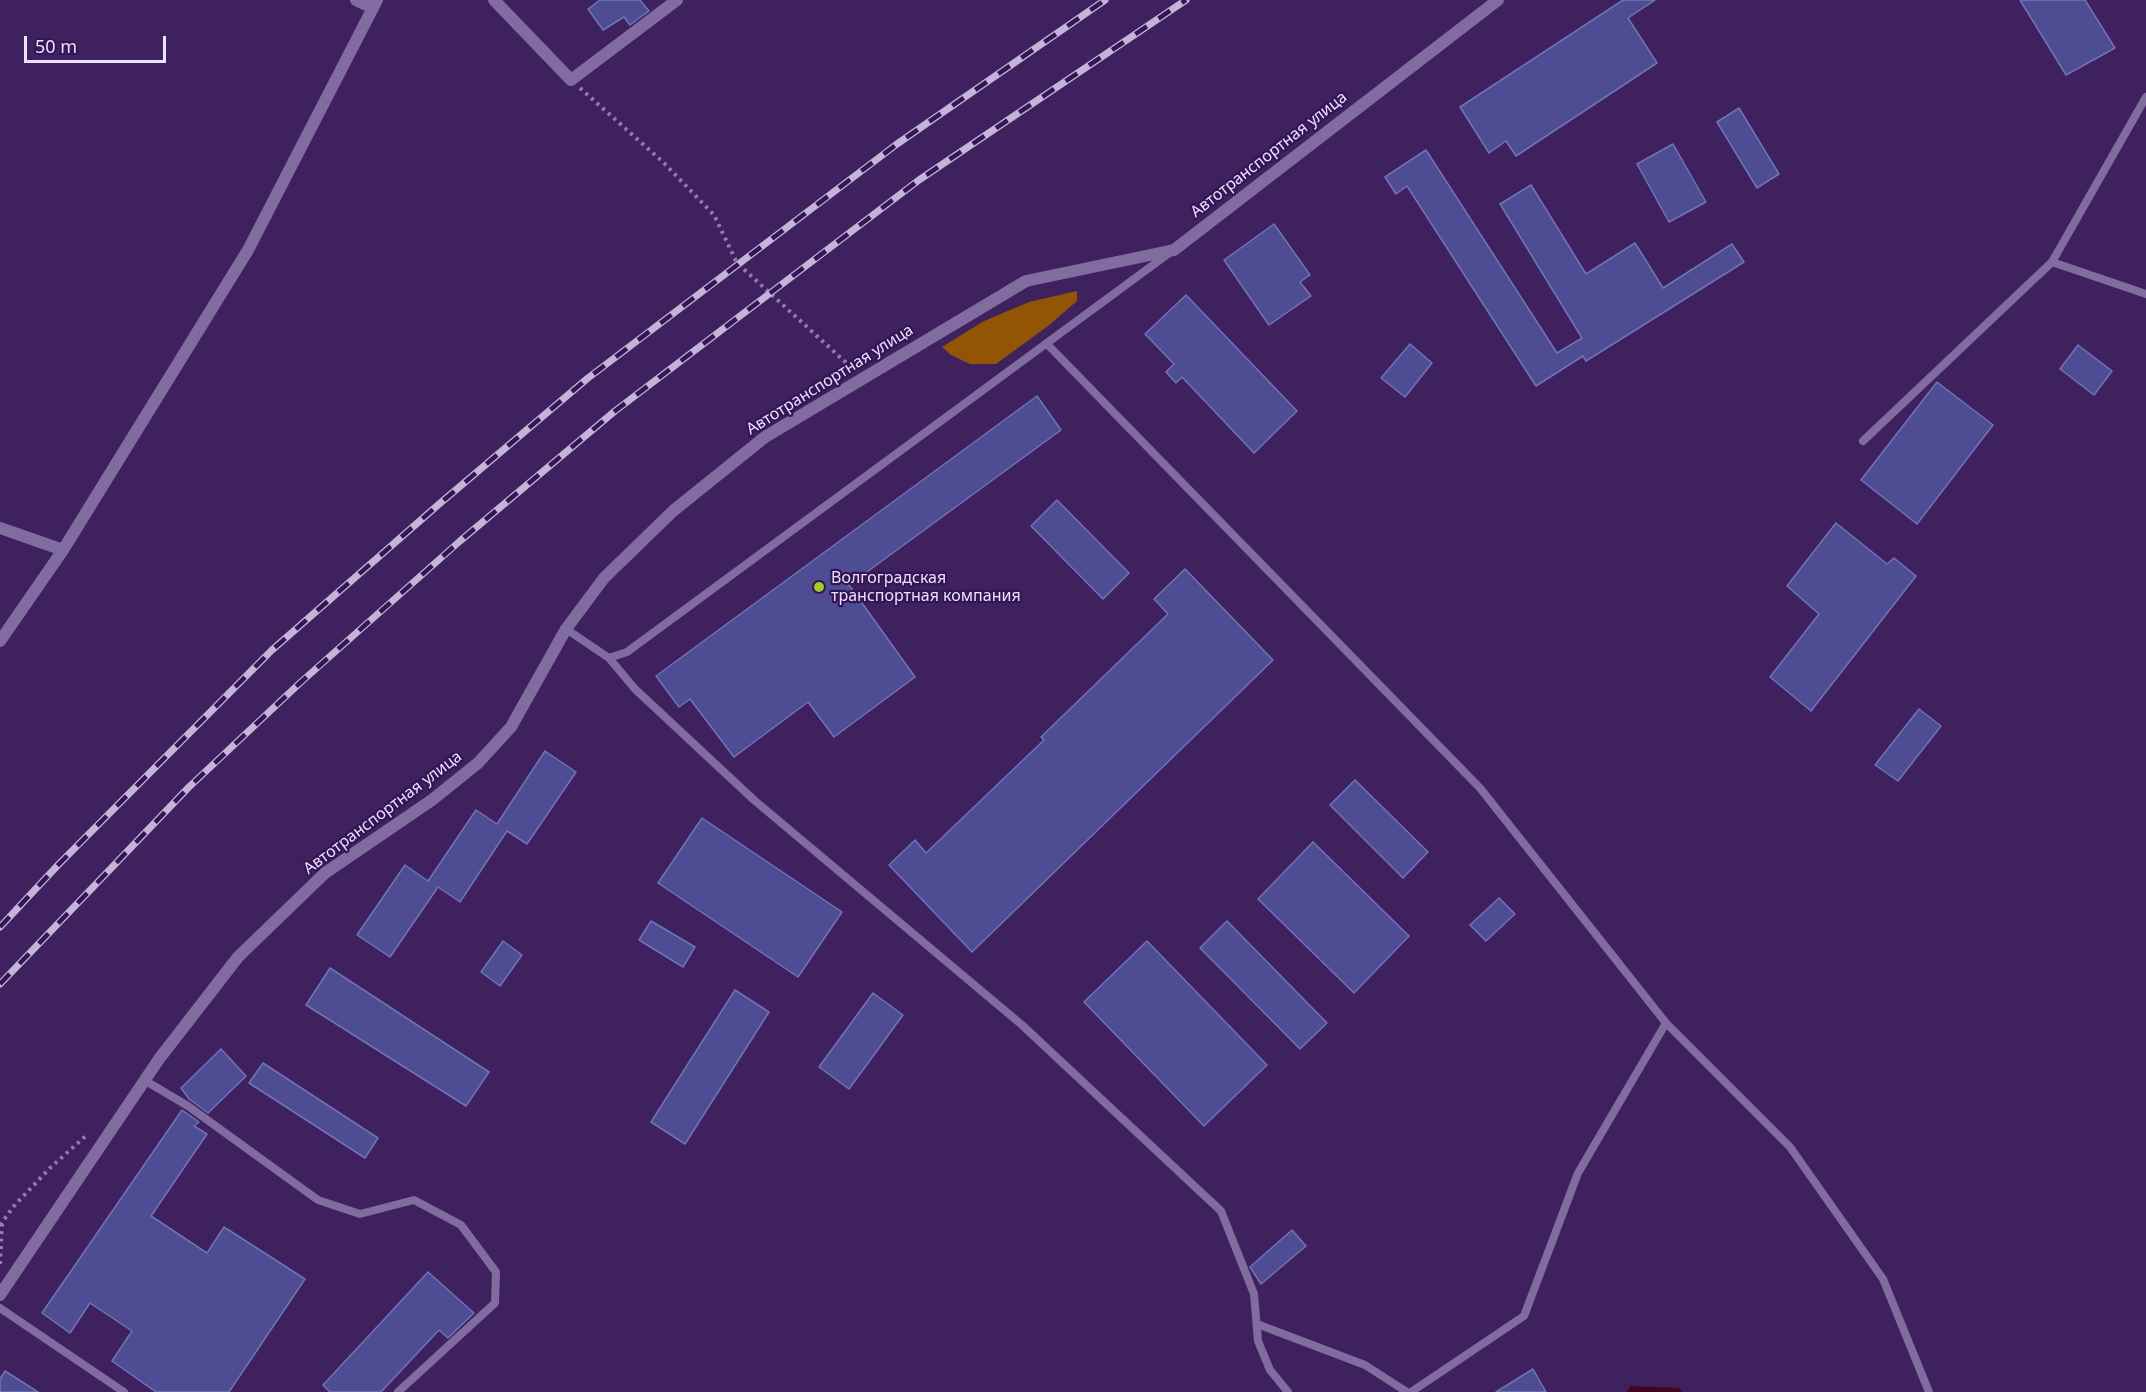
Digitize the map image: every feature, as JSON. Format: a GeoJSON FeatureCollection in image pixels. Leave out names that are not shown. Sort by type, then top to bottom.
{"type":"FeatureCollection","features":[{"type":"Feature","properties":{"kind":"street"},"geometry":{"type":"LineString","coordinates":[[0,641],[63,550],[248,250],[375,4],[357,0]]}},
{"type":"Feature","properties":{"kind":"street"},"geometry":{"type":"LineString","coordinates":[[494,0],[571,80],[677,0]]}},
{"type":"Feature","properties":{"kind":"street","name":"Автотранспортная улица"},"geometry":{"type":"LineString","coordinates":[[0,1295],[144,1080],[238,957],[325,873],[432,800],[478,763],[511,727],[566,629],[604,578],[673,511],[765,437],[1026,281],[1174,250],[1498,0]]}},
{"type":"Feature","properties":{"kind":"street"},"geometry":{"type":"LineString","coordinates":[[0,528],[63,550]]}},
{"type":"Feature","properties":{"kind":"lane"},"geometry":{"type":"LineString","coordinates":[[1863,441],[2052,262],[2146,97]]}},
{"type":"Feature","properties":{"kind":"lane"},"geometry":{"type":"LineString","coordinates":[[609,658],[627,652],[1048,345],[1174,250]]}},
{"type":"Feature","properties":{"kind":"lane"},"geometry":{"type":"LineString","coordinates":[[2052,262],[2146,294]]}},
{"type":"Feature","properties":{"kind":"lane"},"geometry":{"type":"LineString","coordinates":[[1048,345],[1480,788],[1666,1023],[1790,1147],[1883,1279],[1929,1392]]}},
{"type":"Feature","properties":{"kind":"lane"},"geometry":{"type":"LineString","coordinates":[[566,629],[609,658],[635,689],[754,800],[1022,1025],[1221,1210],[1254,1294],[1258,1341],[1270,1370],[1288,1392]]}},
{"type":"Feature","properties":{"kind":"lane"},"geometry":{"type":"LineString","coordinates":[[1412,1392],[1524,1316],[1578,1173],[1666,1023]]}},
{"type":"Feature","properties":{"kind":"lane"},"geometry":{"type":"LineString","coordinates":[[144,1080],[188,1106],[318,1200],[360,1214],[414,1200],[460,1225],[496,1272],[495,1303],[398,1392]]}},
{"type":"Feature","properties":{"kind":"lane"},"geometry":{"type":"LineString","coordinates":[[0,1308],[124,1392]]}},
{"type":"Feature","properties":{"kind":"lane"},"geometry":{"type":"LineString","coordinates":[[1257,1324],[1365,1365],[1407,1392]]}},
{"type":"Feature","properties":{"kind":"path"},"geometry":{"type":"LineString","coordinates":[[571,80],[663,162],[714,215],[737,263],[861,378]]}},
{"type":"Feature","properties":{"kind":"path"},"geometry":{"type":"LineString","coordinates":[[0,1264],[1,1224],[14,1206],[50,1168],[94,1129]]}},
{"type":"Feature","properties":{"kind":"shaded area"},"geometry":{"type":"Polygon","coordinates":[[[1077,291],[1077,301],[1048,326],[996,364],[970,364],[951,355],[942,347],[984,321],[1029,302],[1077,291]]]}},
{"type":"Feature","properties":{"kind":"shaded area"},"geometry":{"type":"Polygon","coordinates":[[[1630,1386],[1679,1388],[1682,1392],[1627,1392],[1630,1386]]]}},
{"type":"Feature","properties":{"kind":"building"},"geometry":{"type":"Polygon","coordinates":[[[600,0],[640,0],[649,11],[630,25],[624,17],[603,30],[588,9],[600,0]]]}},
{"type":"Feature","properties":{"kind":"building"},"geometry":{"type":"Polygon","coordinates":[[[1623,0],[1655,0],[1628,18],[1657,63],[1516,156],[1506,141],[1489,153],[1460,107],[1623,0]]]}},
{"type":"Feature","properties":{"kind":"building"},"geometry":{"type":"Polygon","coordinates":[[[2020,0],[2085,0],[2115,48],[2066,75],[2020,0]]]}},
{"type":"Feature","properties":{"kind":"building"},"geometry":{"type":"Polygon","coordinates":[[[1739,108],[1779,174],[1757,188],[1717,122],[1739,108]]]}},
{"type":"Feature","properties":{"kind":"building"},"geometry":{"type":"Polygon","coordinates":[[[1673,144],[1706,202],[1669,222],[1637,164],[1673,144]]]}},
{"type":"Feature","properties":{"kind":"building"},"geometry":{"type":"Polygon","coordinates":[[[1426,150],[1557,353],[1582,338],[1500,204],[1531,185],[1586,274],[1635,243],[1663,288],[1732,244],[1744,262],[1586,361],[1583,356],[1536,386],[1407,186],[1396,194],[1385,177],[1426,150]]]}},
{"type":"Feature","properties":{"kind":"building"},"geometry":{"type":"Polygon","coordinates":[[[1274,224],[1310,275],[1300,282],[1311,296],[1269,325],[1224,260],[1274,224]]]}},
{"type":"Feature","properties":{"kind":"building"},"geometry":{"type":"Polygon","coordinates":[[[1186,295],[1297,411],[1254,453],[1182,377],[1176,383],[1166,372],[1174,364],[1145,334],[1186,295]]]}},
{"type":"Feature","properties":{"kind":"building"},"geometry":{"type":"Polygon","coordinates":[[[1410,344],[1432,363],[1405,397],[1381,378],[1410,344]]]}},
{"type":"Feature","properties":{"kind":"building"},"geometry":{"type":"Polygon","coordinates":[[[2078,345],[2112,371],[2094,395],[2060,369],[2078,345]]]}},
{"type":"Feature","properties":{"kind":"building"},"geometry":{"type":"Polygon","coordinates":[[[1937,382],[1993,425],[1917,524],[1861,480],[1937,382]]]}},
{"type":"Feature","properties":{"kind":"building"},"geometry":{"type":"Polygon","coordinates":[[[1037,396],[1061,430],[849,585],[915,677],[834,737],[808,702],[734,757],[690,699],[679,707],[656,676],[1037,396]]]}},
{"type":"Feature","properties":{"kind":"building"},"geometry":{"type":"Polygon","coordinates":[[[1057,500],[1129,573],[1103,599],[1031,526],[1057,500]]]}},
{"type":"Feature","properties":{"kind":"building"},"geometry":{"type":"Polygon","coordinates":[[[1836,523],[1887,564],[1894,558],[1916,576],[1811,711],[1770,677],[1819,614],[1787,586],[1836,523]]]}},
{"type":"Feature","properties":{"kind":"building"},"geometry":{"type":"Polygon","coordinates":[[[1185,569],[1273,660],[972,952],[889,865],[915,840],[926,853],[1044,740],[1041,737],[1168,614],[1154,599],[1185,569]]]}},
{"type":"Feature","properties":{"kind":"building"},"geometry":{"type":"Polygon","coordinates":[[[1919,709],[1941,726],[1898,781],[1875,765],[1919,709]]]}},
{"type":"Feature","properties":{"kind":"building"},"geometry":{"type":"Polygon","coordinates":[[[545,751],[576,772],[527,844],[507,831],[460,902],[438,887],[390,957],[357,935],[405,865],[428,881],[476,810],[497,824],[545,751]]]}},
{"type":"Feature","properties":{"kind":"building"},"geometry":{"type":"Polygon","coordinates":[[[1355,780],[1428,852],[1403,878],[1330,805],[1355,780]]]}},
{"type":"Feature","properties":{"kind":"building"},"geometry":{"type":"Polygon","coordinates":[[[702,818],[842,912],[798,977],[658,883],[702,818]]]}},
{"type":"Feature","properties":{"kind":"building"},"geometry":{"type":"Polygon","coordinates":[[[1313,842],[1409,936],[1354,993],[1258,899],[1313,842]]]}},
{"type":"Feature","properties":{"kind":"building"},"geometry":{"type":"Polygon","coordinates":[[[1499,898],[1515,914],[1486,941],[1470,925],[1499,898]]]}},
{"type":"Feature","properties":{"kind":"building"},"geometry":{"type":"Polygon","coordinates":[[[651,921],[695,947],[683,967],[639,940],[651,921]]]}},
{"type":"Feature","properties":{"kind":"building"},"geometry":{"type":"Polygon","coordinates":[[[1227,921],[1327,1023],[1300,1049],[1200,948],[1227,921]]]}},
{"type":"Feature","properties":{"kind":"building"},"geometry":{"type":"Polygon","coordinates":[[[503,941],[522,955],[500,986],[481,972],[503,941]]]}},
{"type":"Feature","properties":{"kind":"building"},"geometry":{"type":"Polygon","coordinates":[[[1147,941],[1267,1065],[1204,1126],[1084,1002],[1147,941]]]}},
{"type":"Feature","properties":{"kind":"building"},"geometry":{"type":"Polygon","coordinates":[[[330,968],[489,1072],[466,1106],[306,1005],[330,968]]]}},
{"type":"Feature","properties":{"kind":"building"},"geometry":{"type":"Polygon","coordinates":[[[735,990],[769,1012],[685,1144],[651,1122],[735,990]]]}},
{"type":"Feature","properties":{"kind":"building"},"geometry":{"type":"Polygon","coordinates":[[[873,993],[903,1015],[849,1089],[819,1067],[873,993]]]}},
{"type":"Feature","properties":{"kind":"building"},"geometry":{"type":"Polygon","coordinates":[[[221,1049],[246,1076],[208,1113],[189,1099],[181,1088],[221,1049]]]}},
{"type":"Feature","properties":{"kind":"building"},"geometry":{"type":"Polygon","coordinates":[[[263,1063],[378,1138],[365,1158],[249,1083],[263,1063]]]}},
{"type":"Feature","properties":{"kind":"building"},"geometry":{"type":"Polygon","coordinates":[[[182,1110],[199,1122],[194,1126],[207,1134],[151,1216],[207,1253],[224,1227],[305,1279],[229,1392],[156,1392],[112,1361],[132,1331],[90,1303],[70,1333],[42,1313],[182,1110]]]}},
{"type":"Feature","properties":{"kind":"building"},"geometry":{"type":"Polygon","coordinates":[[[1292,1230],[1306,1246],[1261,1284],[1250,1267],[1292,1230]]]}},
{"type":"Feature","properties":{"kind":"building"},"geometry":{"type":"Polygon","coordinates":[[[428,1272],[474,1313],[448,1338],[439,1330],[381,1392],[330,1392],[323,1385],[428,1272]]]}},
{"type":"Feature","properties":{"kind":"building"},"geometry":{"type":"Polygon","coordinates":[[[1533,1369],[1546,1392],[1496,1392],[1533,1369]]]}},
{"type":"Feature","properties":{"kind":"building"},"geometry":{"type":"Polygon","coordinates":[[[5,1371],[38,1392],[0,1392],[0,1379],[5,1371]]]}},
{"type":"Feature","properties":{"kind":"railway"},"geometry":{"type":"LineString","coordinates":[[0,927],[58,865],[272,650],[588,378],[897,144],[1105,0]]}},
{"type":"Feature","properties":{"kind":"railway"},"geometry":{"type":"LineString","coordinates":[[0,984],[189,787],[301,682],[460,541],[615,411],[919,180],[1186,0]]}},
{"type":"Feature","properties":{"kind":"place","name":"Волгоградская транспортная компания"},"geometry":{"type":"Point","coordinates":[819,587]}}]}
